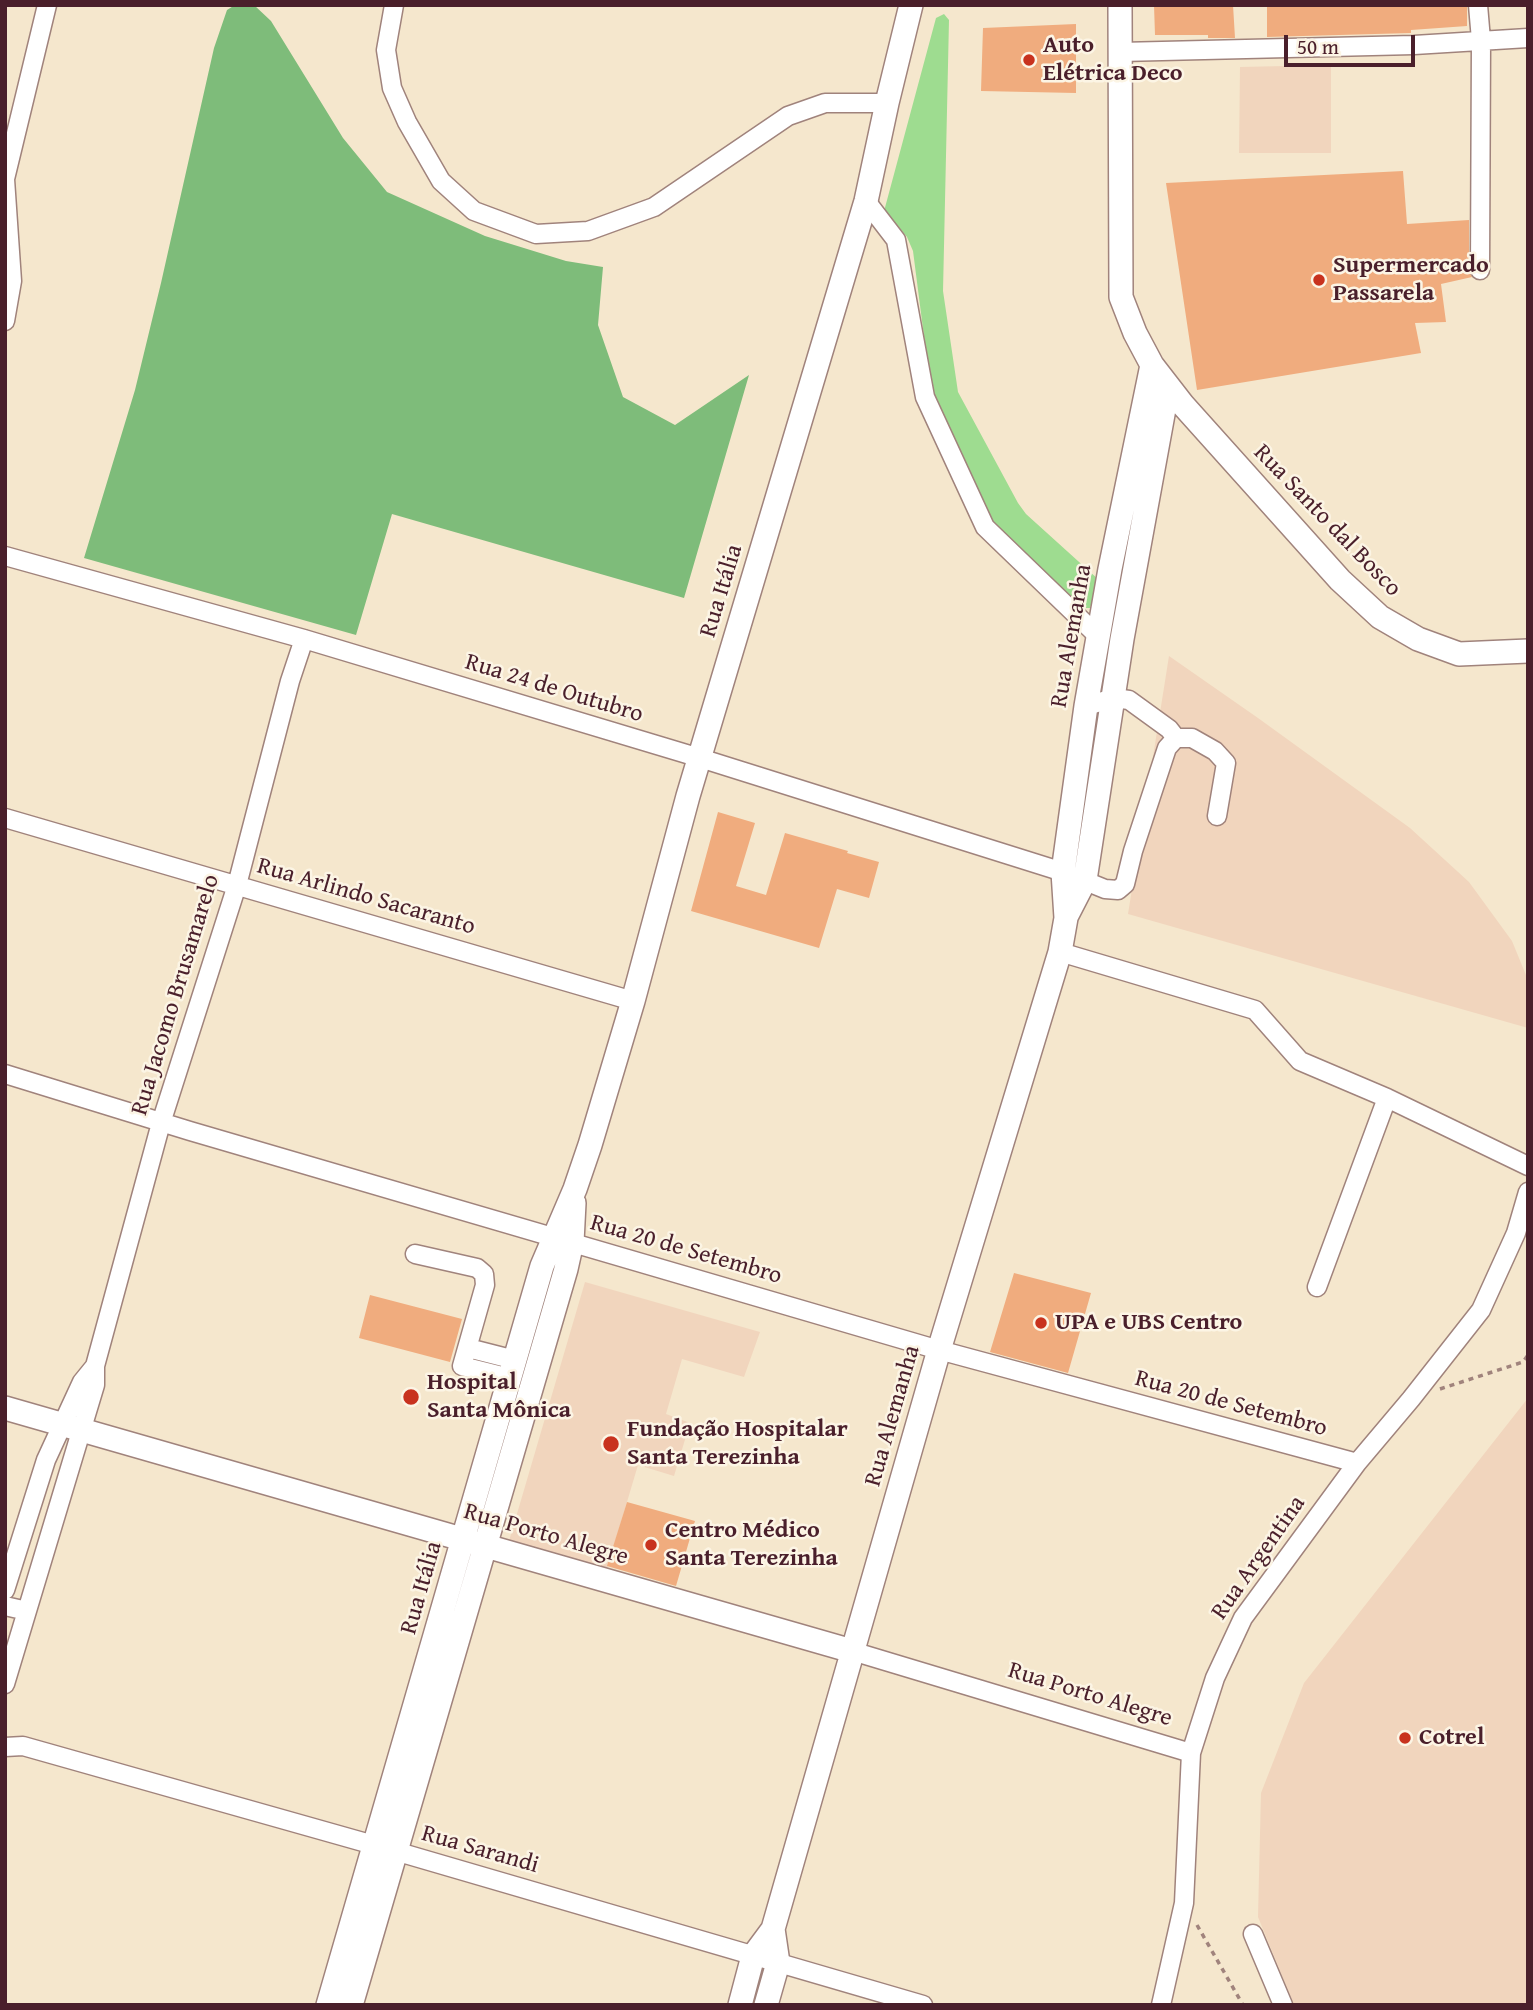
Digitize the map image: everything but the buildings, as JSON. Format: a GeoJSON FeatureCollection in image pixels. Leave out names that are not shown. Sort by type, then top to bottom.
{"type":"FeatureCollection","features":[{"type":"Feature","properties":{"kind":"main road","name":"Rua Itália"},"geometry":{"type":"LineString","coordinates":[[475,1542],[513,1369],[542,1266],[562,1239],[590,1145],[700,758],[866,201],[911,5]]}},
{"type":"Feature","properties":{"kind":"main road","name":"Rua Santo dal Bosco"},"geometry":{"type":"LineString","coordinates":[[1120,5],[1121,296],[1135,333],[1160,376],[1340,580],[1380,617],[1418,639],[1459,654],[1528,651]]}},
{"type":"Feature","properties":{"kind":"main road","name":"Rua Alemanha"},"geometry":{"type":"LineString","coordinates":[[1074,876],[1086,706],[1099,638],[1160,376]]}},
{"type":"Feature","properties":{"kind":"main road","name":"Rua Alemanha"},"geometry":{"type":"LineString","coordinates":[[740,2005],[754,1956],[773,1929],[939,1350],[1060,953],[1074,876],[1114,698],[1160,376]]}},
{"type":"Feature","properties":{"kind":"main road","name":"Rua Itália"},"geometry":{"type":"LineString","coordinates":[[328,2005],[385,1849],[475,1542],[566,1269],[562,1239]]}},
{"type":"Feature","properties":{"kind":"main road","name":"Rua Porto Alegre"},"geometry":{"type":"LineString","coordinates":[[5,1408],[852,1651]]}},
{"type":"Feature","properties":{"kind":"main road","name":"Rua Itália"},"geometry":{"type":"LineString","coordinates":[[351,2005],[385,1849]]}},
{"type":"Feature","properties":{"kind":"main road","name":"Rua Alemanha"},"geometry":{"type":"LineString","coordinates":[[766,2005],[778,1964],[773,1929]]}},
{"type":"Feature","properties":{"kind":"street"},"geometry":{"type":"LineString","coordinates":[[5,321],[12,281],[5,179],[47,5]]}},
{"type":"Feature","properties":{"kind":"street"},"geometry":{"type":"LineString","coordinates":[[394,5],[386,50],[392,88],[407,122],[441,181],[474,211],[536,234],[588,231],[654,207],[788,116],[825,103],[887,103]]}},
{"type":"Feature","properties":{"kind":"street"},"geometry":{"type":"LineString","coordinates":[[1478,5],[1481,40],[1480,270]]}},
{"type":"Feature","properties":{"kind":"street"},"geometry":{"type":"LineString","coordinates":[[1120,52],[1414,45],[1528,38]]}},
{"type":"Feature","properties":{"kind":"street"},"geometry":{"type":"LineString","coordinates":[[866,201],[896,240],[925,397],[985,527],[1099,638]]}},
{"type":"Feature","properties":{"kind":"street","name":"Rua 24 de Outubro"},"geometry":{"type":"LineString","coordinates":[[5,556],[304,639],[700,758],[1074,876],[1105,889],[1118,890],[1125,884],[1167,748],[1177,738]]}},
{"type":"Feature","properties":{"kind":"street","name":"Rua Jacomo Brusamarelo"},"geometry":{"type":"LineString","coordinates":[[71,1426],[95,1385],[95,1366],[161,1123],[237,886],[290,681],[304,639]]}},
{"type":"Feature","properties":{"kind":"street"},"geometry":{"type":"LineString","coordinates":[[1086,706],[1114,698],[1129,700],[1177,738],[1192,738],[1215,751],[1226,763],[1217,816]]}},
{"type":"Feature","properties":{"kind":"street","name":"Rua Arlindo Sacaranto"},"geometry":{"type":"LineString","coordinates":[[5,818],[632,1001]]}},
{"type":"Feature","properties":{"kind":"street"},"geometry":{"type":"LineString","coordinates":[[1060,953],[1255,1010],[1300,1061],[1387,1098],[1528,1166]]}},
{"type":"Feature","properties":{"kind":"street","name":"Rua 20 de Setembro"},"geometry":{"type":"LineString","coordinates":[[5,1074],[161,1123],[939,1350],[1357,1463]]}},
{"type":"Feature","properties":{"kind":"street"},"geometry":{"type":"LineString","coordinates":[[1317,1287],[1387,1098]]}},
{"type":"Feature","properties":{"kind":"street","name":"Rua Argentina"},"geometry":{"type":"LineString","coordinates":[[1161,2005],[1184,1903],[1191,1753],[1215,1678],[1242,1618],[1357,1463],[1480,1310],[1516,1233],[1528,1192]]}},
{"type":"Feature","properties":{"kind":"street"},"geometry":{"type":"LineString","coordinates":[[415,1254],[477,1268],[485,1273],[485,1284],[462,1366],[513,1369]]}},
{"type":"Feature","properties":{"kind":"street"},"geometry":{"type":"LineString","coordinates":[[468,1348],[513,1369]]}},
{"type":"Feature","properties":{"kind":"street"},"geometry":{"type":"LineString","coordinates":[[5,1590],[46,1460],[71,1426]]}},
{"type":"Feature","properties":{"kind":"street"},"geometry":{"type":"LineString","coordinates":[[5,1684],[27,1611],[71,1426]]}},
{"type":"Feature","properties":{"kind":"street"},"geometry":{"type":"LineString","coordinates":[[5,1606],[27,1611]]}},
{"type":"Feature","properties":{"kind":"street","name":"Rua Porto Alegre"},"geometry":{"type":"LineString","coordinates":[[852,1651],[1191,1753]]}},
{"type":"Feature","properties":{"kind":"street","name":"Rua Sarandi"},"geometry":{"type":"LineString","coordinates":[[5,1734],[14,1746],[385,1849],[923,2005]]}},
{"type":"Feature","properties":{"kind":"street"},"geometry":{"type":"LineString","coordinates":[[1253,1934],[1283,2005]]}},
{"type":"Feature","properties":{"kind":"path"},"geometry":{"type":"LineString","coordinates":[[1411,1399],[1523,1362],[1528,1355]]}},
{"type":"Feature","properties":{"kind":"path"},"geometry":{"type":"LineString","coordinates":[[1184,1903],[1243,2005]]}},
{"type":"Feature","properties":{"kind":"shaded area"},"geometry":{"type":"Polygon","coordinates":[[[1331,65],[1331,153],[1239,153],[1240,67],[1331,65]]]}},
{"type":"Feature","properties":{"kind":"shaded area"},"geometry":{"type":"Polygon","coordinates":[[[1169,656],[1410,828],[1469,882],[1512,941],[1528,980],[1528,1028],[1128,914],[1169,656]]]}},
{"type":"Feature","properties":{"kind":"shaded area","name":"Fundação Hospitalar Santa Terezinha"},"geometry":{"type":"Polygon","coordinates":[[[585,1282],[760,1332],[744,1377],[682,1359],[666,1414],[690,1423],[674,1476],[638,1465],[607,1569],[509,1541],[585,1282]]]}},
{"type":"Feature","properties":{"kind":"shaded area","name":"Cotrel"},"geometry":{"type":"Polygon","coordinates":[[[1528,1398],[1528,2005],[1294,2005],[1258,1917],[1261,1793],[1304,1683],[1528,1398]]]}},
{"type":"Feature","properties":{"kind":"green space"},"geometry":{"type":"Polygon","coordinates":[[[235,5],[254,5],[271,21],[343,138],[387,192],[485,236],[566,261],[603,267],[598,325],[623,397],[675,425],[749,375],[684,598],[392,514],[356,635],[84,558],[135,390],[214,48],[227,10],[235,5]]]}},
{"type":"Feature","properties":{"kind":"green space"},"geometry":{"type":"Polygon","coordinates":[[[944,14],[949,20],[943,291],[958,392],[1026,514],[1099,580],[1090,608],[1084,608],[999,530],[991,519],[935,403],[913,251],[907,237],[897,225],[883,215],[936,18],[944,14]]]}},
{"type":"Feature","properties":{"kind":"place","name":"Auto Elétrica Deco"},"geometry":{"type":"Point","coordinates":[1029,60]}},
{"type":"Feature","properties":{"kind":"place","name":"Supermercado Passarela"},"geometry":{"type":"Point","coordinates":[1319,280]}},
{"type":"Feature","properties":{"kind":"place","name":"UPA e UBS Centro"},"geometry":{"type":"Point","coordinates":[1041,1323]}},
{"type":"Feature","properties":{"kind":"place","name":"Hospital Santa Mônica"},"geometry":{"type":"Point","coordinates":[411,1397]}},
{"type":"Feature","properties":{"kind":"place","name":"Fundação Hospitalar Santa Terezinha"},"geometry":{"type":"Point","coordinates":[611,1444]}},
{"type":"Feature","properties":{"kind":"place","name":"Centro Médico Santa Terezinha"},"geometry":{"type":"Point","coordinates":[651,1545]}},
{"type":"Feature","properties":{"kind":"place","name":"Cotrel"},"geometry":{"type":"Point","coordinates":[1405,1738]}}]}
